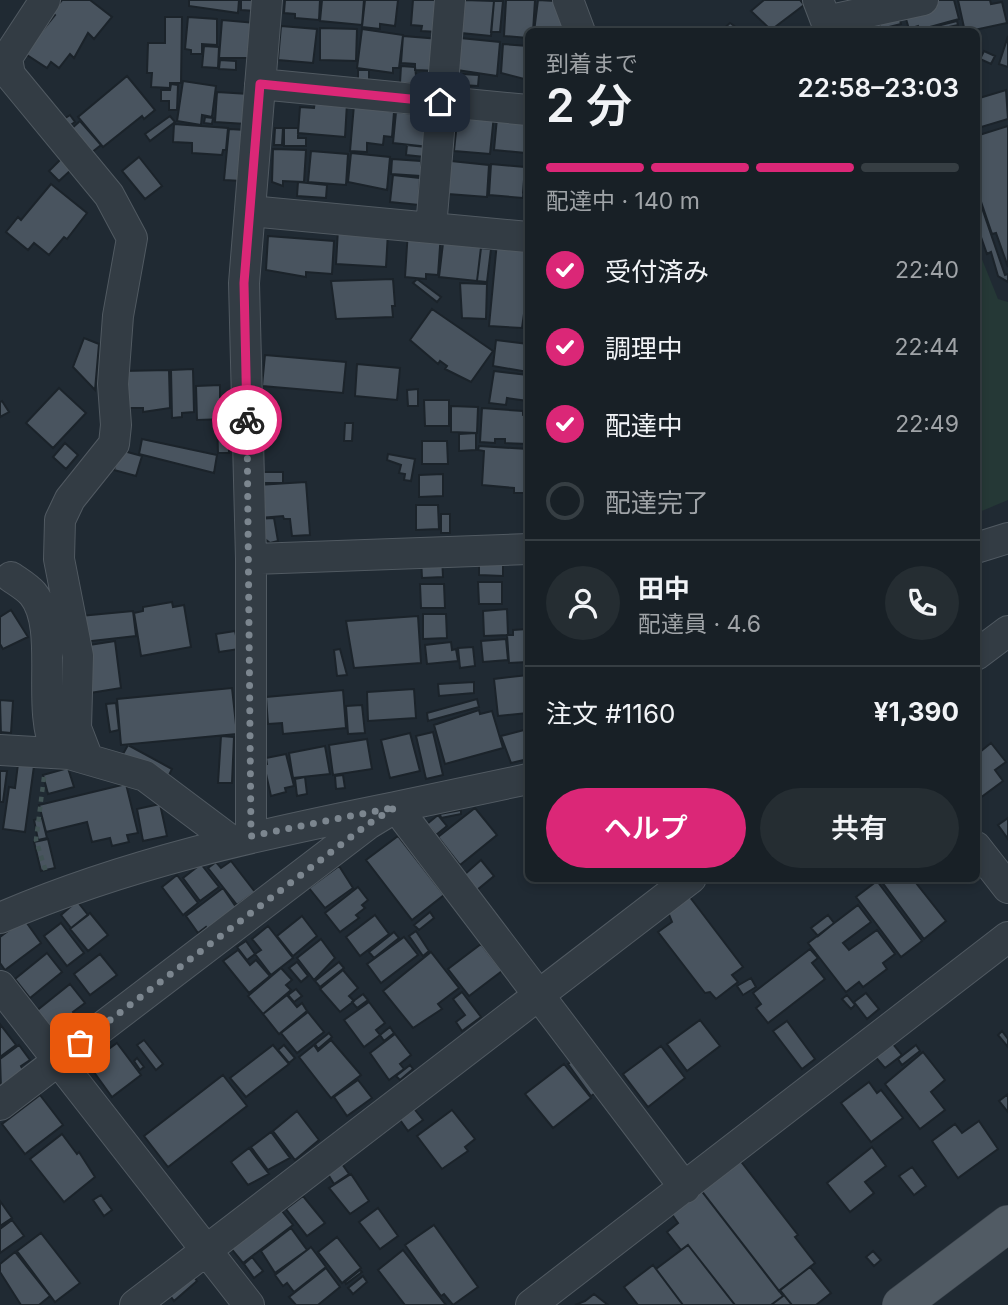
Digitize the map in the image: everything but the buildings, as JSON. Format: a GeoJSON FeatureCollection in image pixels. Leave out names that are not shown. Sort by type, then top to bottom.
{"type":"FeatureCollection","features":[{"type":"Feature","properties":{"kind":"main road"},"geometry":{"type":"LineString","coordinates":[[901,1305],[1008,1224]]}},
{"type":"Feature","properties":{"kind":"street"},"geometry":{"type":"LineString","coordinates":[[45,0],[7,58],[10,75],[109,195],[132,238],[118,316],[113,384],[116,425],[114,444],[70,499],[60,520],[59,559],[78,656],[76,729],[88,759]]}},
{"type":"Feature","properties":{"kind":"street"},"geometry":{"type":"LineString","coordinates":[[242,839],[251,559],[244,283],[267,0]]}},
{"type":"Feature","properties":{"kind":"street"},"geometry":{"type":"LineString","coordinates":[[431,228],[450,0]]}},
{"type":"Feature","properties":{"kind":"street"},"geometry":{"type":"LineString","coordinates":[[568,0],[578,28]]}},
{"type":"Feature","properties":{"kind":"street"},"geometry":{"type":"LineString","coordinates":[[818,0],[826,21],[923,0]]}},
{"type":"Feature","properties":{"kind":"street"},"geometry":{"type":"LineString","coordinates":[[260,84],[525,110]]}},
{"type":"Feature","properties":{"kind":"street"},"geometry":{"type":"LineString","coordinates":[[250,211],[525,237]]}},
{"type":"Feature","properties":{"kind":"street"},"geometry":{"type":"LineString","coordinates":[[980,547],[1008,538]]}},
{"type":"Feature","properties":{"kind":"street"},"geometry":{"type":"LineString","coordinates":[[251,559],[525,549]]}},
{"type":"Feature","properties":{"kind":"street"},"geometry":{"type":"LineString","coordinates":[[11,577],[32,593],[44,621],[45,714],[52,753]]}},
{"type":"Feature","properties":{"kind":"street"},"geometry":{"type":"LineString","coordinates":[[980,652],[1008,631]]}},
{"type":"Feature","properties":{"kind":"street"},"geometry":{"type":"LineString","coordinates":[[0,750],[52,753],[88,759],[145,776],[242,839]]}},
{"type":"Feature","properties":{"kind":"street"},"geometry":{"type":"LineString","coordinates":[[0,918],[141,866],[242,839],[525,780]]}},
{"type":"Feature","properties":{"kind":"street"},"geometry":{"type":"LineString","coordinates":[[396,807],[685,1188]]}},
{"type":"Feature","properties":{"kind":"street"},"geometry":{"type":"LineString","coordinates":[[0,1105],[368,824],[396,807]]}},
{"type":"Feature","properties":{"kind":"street"},"geometry":{"type":"LineString","coordinates":[[980,852],[1008,888]]}},
{"type":"Feature","properties":{"kind":"street"},"geometry":{"type":"LineString","coordinates":[[135,1305],[541,996],[686,882]]}},
{"type":"Feature","properties":{"kind":"street"},"geometry":{"type":"LineString","coordinates":[[531,1305],[1008,937]]}},
{"type":"Feature","properties":{"kind":"street"},"geometry":{"type":"LineString","coordinates":[[0,986],[249,1305]]}},
{"type":"Feature","properties":{"kind":"path"},"geometry":{"type":"LineString","coordinates":[[52,753],[36,840],[54,896]]}},
{"type":"Feature","properties":{"kind":"green space"},"geometry":{"type":"Polygon","coordinates":[[[980,254],[998,299],[1008,302],[1008,500],[980,512],[980,254]]]}},
{"type":"Feature","properties":{"kind":"way so far"},"geometry":{"type":"LineString","coordinates":[[80,1043],[368,824],[396,807],[251,836],[251,559],[247,420]]}},
{"type":"Feature","properties":{"kind":"route"},"geometry":{"type":"LineString","coordinates":[[247,420],[244,283],[260,84],[440,102]]}}]}
